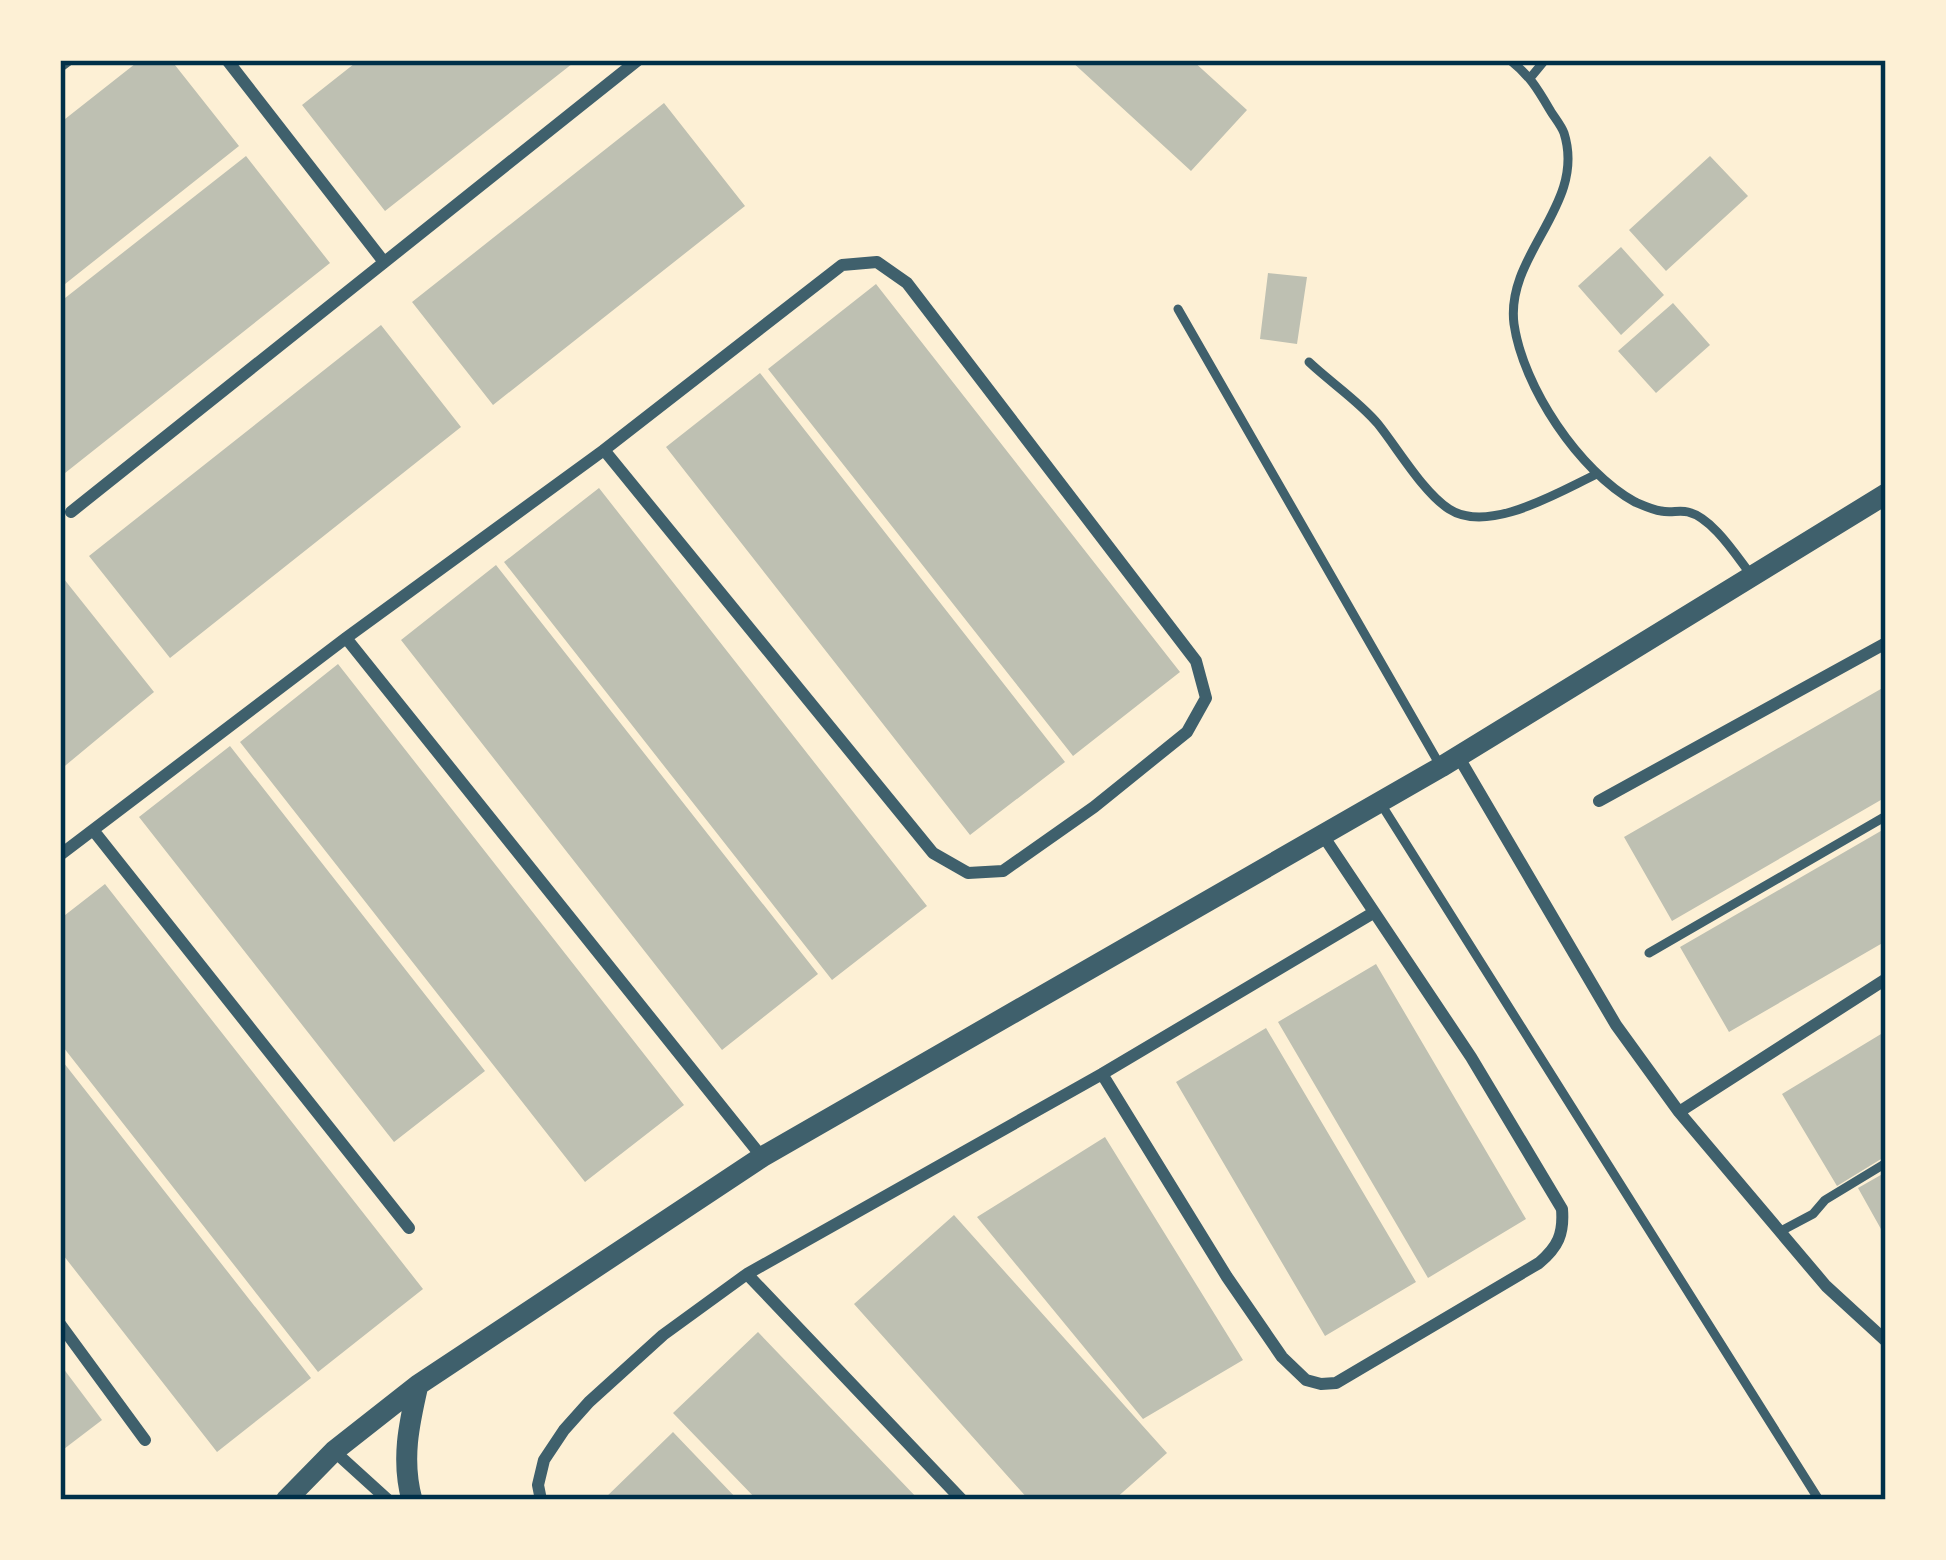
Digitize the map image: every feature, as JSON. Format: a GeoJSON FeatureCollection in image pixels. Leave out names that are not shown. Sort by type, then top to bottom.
{"type":"FeatureCollection","features":[{"type":"Feature","properties":{"kind":"street"},"geometry":{"type":"LineString","coordinates":[[60,66],[68,60]]}},
{"type":"Feature","properties":{"kind":"street"},"geometry":{"type":"LineString","coordinates":[[227,60],[384,262]]}},
{"type":"Feature","properties":{"kind":"street"},"geometry":{"type":"LineString","coordinates":[[71,512],[638,60]]}},
{"type":"Feature","properties":{"kind":"street"},"geometry":{"type":"LineString","coordinates":[[60,855],[842,265],[877,262],[907,283],[1196,661],[1206,698],[1187,732],[1094,807],[1003,871],[968,873],[933,853],[604,449]]}},
{"type":"Feature","properties":{"kind":"street"},"geometry":{"type":"LineString","coordinates":[[286,1500],[334,1451],[418,1385],[762,1157],[1450,762],[1886,494]]}},
{"type":"Feature","properties":{"kind":"street"},"geometry":{"type":"LineString","coordinates":[[346,638],[762,1157]]}},
{"type":"Feature","properties":{"kind":"street"},"geometry":{"type":"LineString","coordinates":[[1599,801],[1886,643]]}},
{"type":"Feature","properties":{"kind":"street"},"geometry":{"type":"LineString","coordinates":[[1450,762],[1616,1025],[1679,1112],[1826,1286],[1885,1339]]}},
{"type":"Feature","properties":{"kind":"street"},"geometry":{"type":"LineString","coordinates":[[93,830],[409,1228]]}},
{"type":"Feature","properties":{"kind":"street"},"geometry":{"type":"LineString","coordinates":[[1102,1074],[1228,1277],[1282,1357],[1306,1380],[1336,1383],[1552,1252],[1561,1238],[1562,1209],[1471,1057],[1322,834]]}},
{"type":"Feature","properties":{"kind":"street"},"geometry":{"type":"LineString","coordinates":[[541,1500],[538,1485],[544,1460],[589,1402],[663,1335],[747,1274],[1102,1074],[1373,913]]}},
{"type":"Feature","properties":{"kind":"street"},"geometry":{"type":"LineString","coordinates":[[1679,1112],[1886,979]]}},
{"type":"Feature","properties":{"kind":"street"},"geometry":{"type":"LineString","coordinates":[[747,1274],[962,1500]]}},
{"type":"Feature","properties":{"kind":"street"},"geometry":{"type":"LineString","coordinates":[[60,1324],[145,1440]]}},
{"type":"Feature","properties":{"kind":"street"},"geometry":{"type":"LineString","coordinates":[[412,1500],[406,1434],[418,1385]]}},
{"type":"Feature","properties":{"kind":"street"},"geometry":{"type":"LineString","coordinates":[[334,1451],[388,1500]]}},
{"type":"Feature","properties":{"kind":"lane"},"geometry":{"type":"LineString","coordinates":[[1510,60],[1531,77],[1564,133],[1568,170],[1556,210],[1516,289],[1514,323],[1530,376],[1561,430],[1597,474],[1635,502],[1661,512],[1690,512],[1715,529],[1752,576]]}},
{"type":"Feature","properties":{"kind":"lane"},"geometry":{"type":"LineString","coordinates":[[1531,77],[1545,60]]}},
{"type":"Feature","properties":{"kind":"lane"},"geometry":{"type":"LineString","coordinates":[[1178,310],[1450,762]]}},
{"type":"Feature","properties":{"kind":"lane"},"geometry":{"type":"LineString","coordinates":[[1309,362],[1374,419],[1449,509],[1471,517],[1492,517],[1597,474]]}},
{"type":"Feature","properties":{"kind":"lane"},"geometry":{"type":"LineString","coordinates":[[1380,802],[1819,1500]]}},
{"type":"Feature","properties":{"kind":"lane"},"geometry":{"type":"LineString","coordinates":[[1649,953],[1886,816]]}},
{"type":"Feature","properties":{"kind":"lane"},"geometry":{"type":"LineString","coordinates":[[1779,1232],[1886,1163]]}},
{"type":"Feature","properties":{"kind":"building"},"geometry":{"type":"Polygon","coordinates":[[[140,60],[171,60],[239,146],[60,288],[60,123],[140,60]]]}},
{"type":"Feature","properties":{"kind":"building"},"geometry":{"type":"Polygon","coordinates":[[[359,60],[577,60],[385,211],[302,105],[359,60]]]}},
{"type":"Feature","properties":{"kind":"building"},"geometry":{"type":"Polygon","coordinates":[[[1070,60],[1192,60],[1247,110],[1191,171],[1070,60]]]}},
{"type":"Feature","properties":{"kind":"building"},"geometry":{"type":"Polygon","coordinates":[[[664,103],[745,206],[493,405],[412,302],[664,103]]]}},
{"type":"Feature","properties":{"kind":"building"},"geometry":{"type":"Polygon","coordinates":[[[246,156],[330,263],[60,477],[60,302],[246,156]]]}},
{"type":"Feature","properties":{"kind":"building"},"geometry":{"type":"Polygon","coordinates":[[[1710,156],[1748,196],[1666,271],[1629,230],[1710,156]]]}},
{"type":"Feature","properties":{"kind":"building"},"geometry":{"type":"Polygon","coordinates":[[[1621,247],[1664,295],[1621,335],[1578,286],[1621,247]]]}},
{"type":"Feature","properties":{"kind":"building"},"geometry":{"type":"Polygon","coordinates":[[[1268,273],[1307,277],[1297,344],[1260,339],[1268,273]]]}},
{"type":"Feature","properties":{"kind":"building"},"geometry":{"type":"Polygon","coordinates":[[[876,284],[1180,672],[1073,756],[768,369],[876,284]]]}},
{"type":"Feature","properties":{"kind":"building"},"geometry":{"type":"Polygon","coordinates":[[[1673,303],[1710,345],[1656,393],[1618,351],[1673,303]]]}},
{"type":"Feature","properties":{"kind":"building"},"geometry":{"type":"Polygon","coordinates":[[[381,325],[461,427],[170,658],[89,556],[381,325]]]}},
{"type":"Feature","properties":{"kind":"building"},"geometry":{"type":"Polygon","coordinates":[[[760,373],[1065,762],[970,835],[666,447],[760,373]]]}},
{"type":"Feature","properties":{"kind":"building"},"geometry":{"type":"Polygon","coordinates":[[[599,488],[927,906],[832,980],[504,562],[599,488]]]}},
{"type":"Feature","properties":{"kind":"building"},"geometry":{"type":"Polygon","coordinates":[[[496,565],[818,974],[722,1050],[401,640],[496,565]]]}},
{"type":"Feature","properties":{"kind":"building"},"geometry":{"type":"Polygon","coordinates":[[[60,574],[154,692],[60,770],[60,574]]]}},
{"type":"Feature","properties":{"kind":"building"},"geometry":{"type":"Polygon","coordinates":[[[338,664],[684,1105],[585,1182],[240,742],[338,664]]]}},
{"type":"Feature","properties":{"kind":"building"},"geometry":{"type":"Polygon","coordinates":[[[1886,686],[1886,797],[1672,921],[1624,837],[1886,686]]]}},
{"type":"Feature","properties":{"kind":"building"},"geometry":{"type":"Polygon","coordinates":[[[230,746],[485,1071],[394,1142],[139,817],[230,746]]]}},
{"type":"Feature","properties":{"kind":"building"},"geometry":{"type":"Polygon","coordinates":[[[1886,828],[1886,941],[1729,1032],[1680,947],[1886,828]]]}},
{"type":"Feature","properties":{"kind":"building"},"geometry":{"type":"Polygon","coordinates":[[[105,884],[423,1289],[318,1372],[60,1043],[60,919],[105,884]]]}},
{"type":"Feature","properties":{"kind":"building"},"geometry":{"type":"Polygon","coordinates":[[[1376,964],[1526,1219],[1428,1278],[1278,1022],[1376,964]]]}},
{"type":"Feature","properties":{"kind":"building"},"geometry":{"type":"Polygon","coordinates":[[[1266,1028],[1416,1282],[1325,1336],[1176,1082],[1266,1028]]]}},
{"type":"Feature","properties":{"kind":"building"},"geometry":{"type":"Polygon","coordinates":[[[1886,1031],[1886,1156],[1837,1186],[1782,1094],[1886,1031]]]}},
{"type":"Feature","properties":{"kind":"building"},"geometry":{"type":"Polygon","coordinates":[[[60,1058],[311,1378],[217,1452],[60,1251],[60,1058]]]}},
{"type":"Feature","properties":{"kind":"building"},"geometry":{"type":"Polygon","coordinates":[[[1105,1137],[1243,1360],[1143,1419],[977,1217],[1105,1137]]]}},
{"type":"Feature","properties":{"kind":"building"},"geometry":{"type":"Polygon","coordinates":[[[1886,1172],[1886,1238],[1858,1188],[1886,1172]]]}},
{"type":"Feature","properties":{"kind":"building"},"geometry":{"type":"Polygon","coordinates":[[[954,1215],[1167,1453],[1114,1500],[1029,1500],[854,1304],[954,1215]]]}},
{"type":"Feature","properties":{"kind":"building"},"geometry":{"type":"Polygon","coordinates":[[[758,1332],[919,1500],[757,1500],[673,1413],[758,1332]]]}},
{"type":"Feature","properties":{"kind":"building"},"geometry":{"type":"Polygon","coordinates":[[[60,1364],[102,1420],[60,1452],[60,1364]]]}},
{"type":"Feature","properties":{"kind":"building"},"geometry":{"type":"Polygon","coordinates":[[[673,1432],[738,1500],[603,1500],[673,1432]]]}}]}
